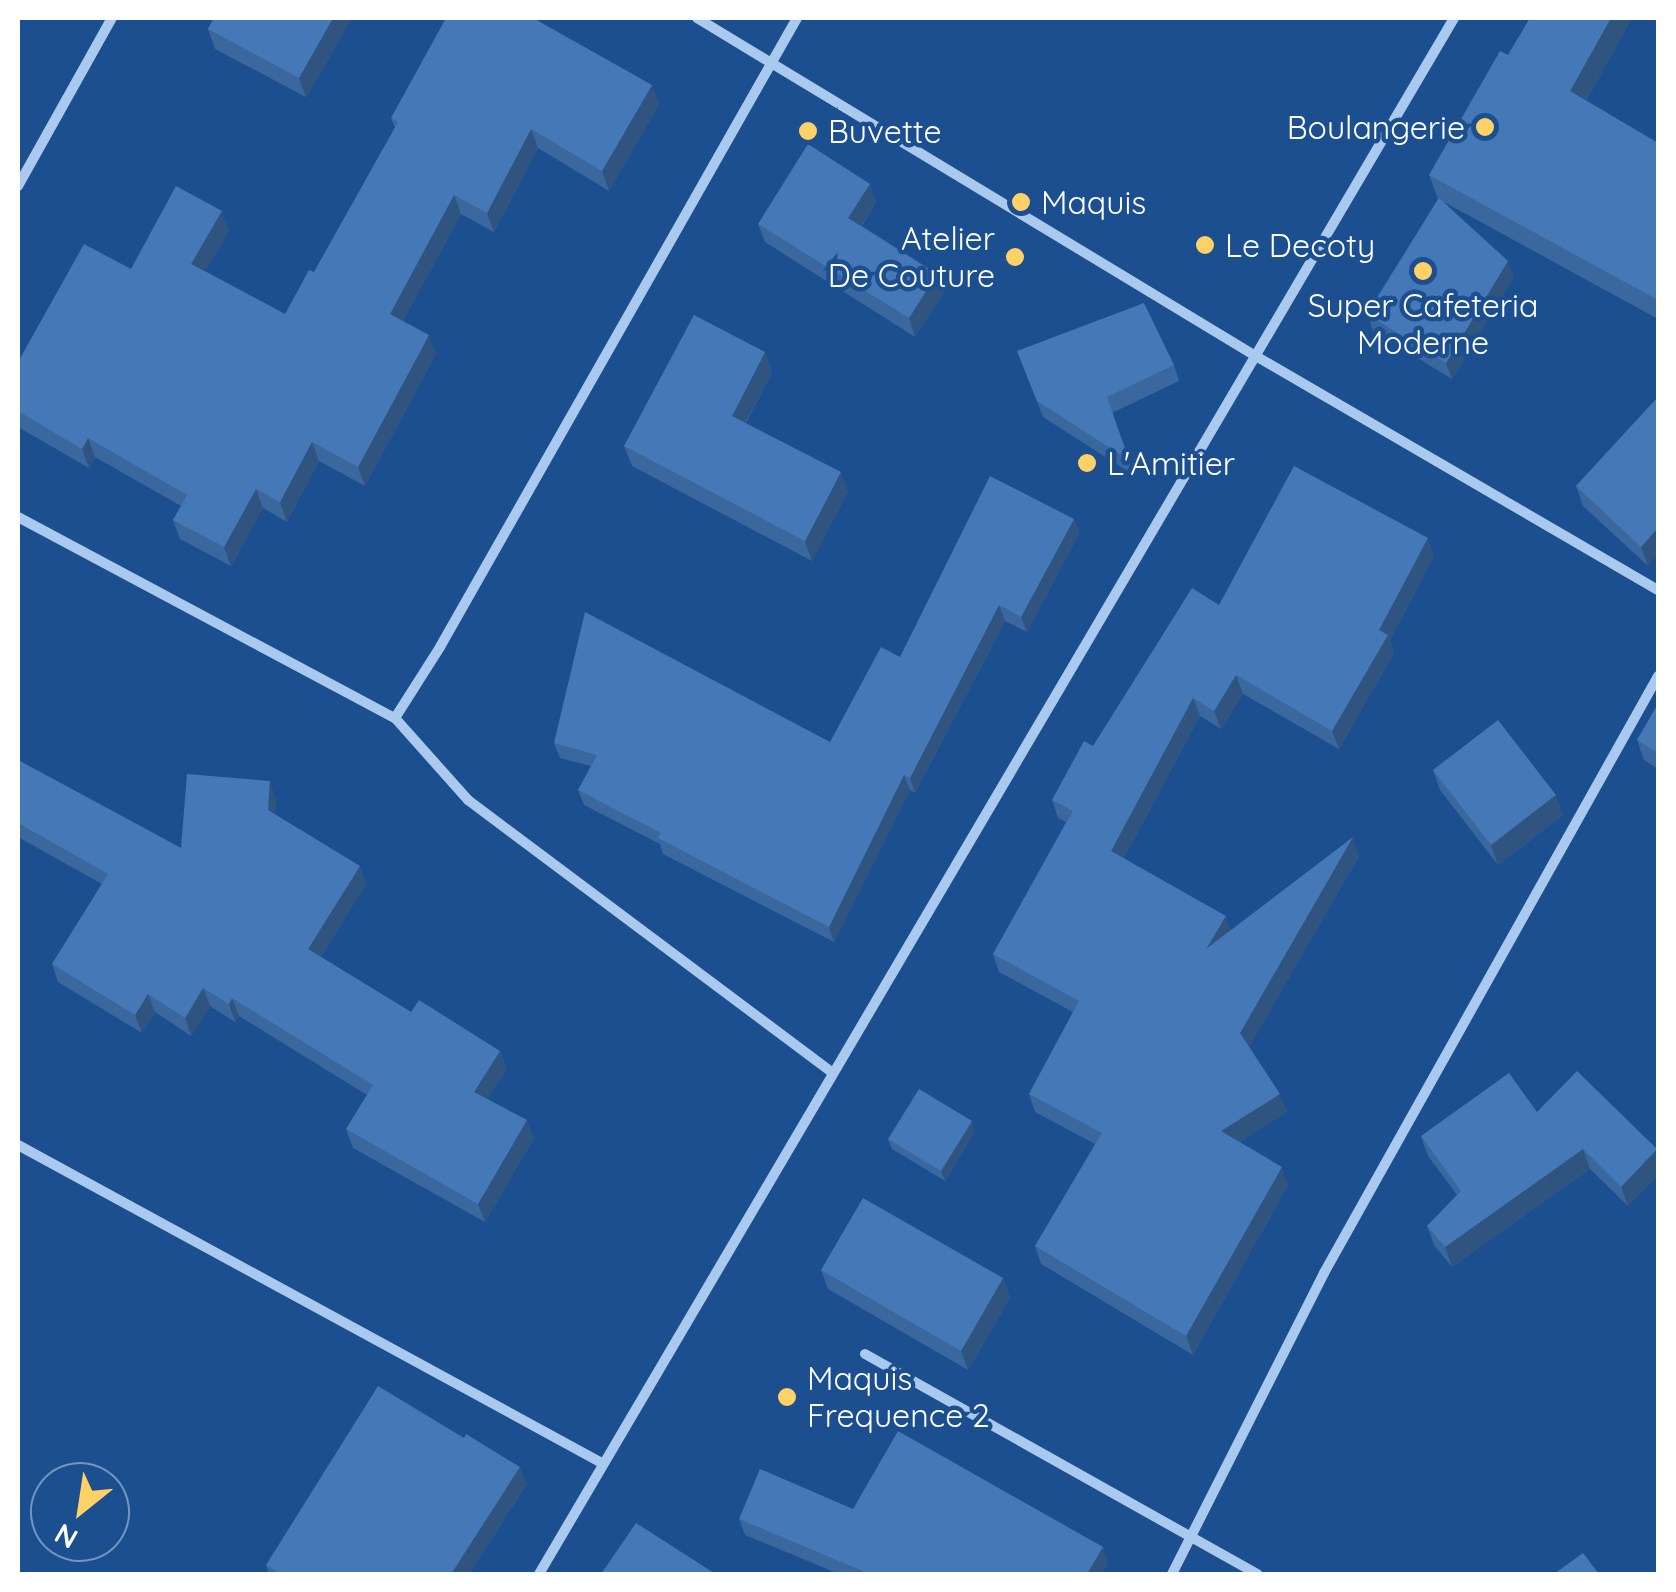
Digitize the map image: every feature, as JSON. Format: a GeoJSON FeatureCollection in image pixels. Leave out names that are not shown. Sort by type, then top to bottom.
{"type":"FeatureCollection","features":[{"type":"Feature","properties":{"kind":"street"},"geometry":{"type":"LineString","coordinates":[[18,186],[112,18]]}},
{"type":"Feature","properties":{"kind":"street"},"geometry":{"type":"LineString","coordinates":[[697,18],[1254,354],[1658,590]]}},
{"type":"Feature","properties":{"kind":"street"},"geometry":{"type":"LineString","coordinates":[[394,718],[440,647],[796,18]]}},
{"type":"Feature","properties":{"kind":"street"},"geometry":{"type":"LineString","coordinates":[[539,1574],[1454,18]]}},
{"type":"Feature","properties":{"kind":"street"},"geometry":{"type":"LineString","coordinates":[[18,517],[394,718],[468,800],[831,1072]]}},
{"type":"Feature","properties":{"kind":"street"},"geometry":{"type":"LineString","coordinates":[[1172,1574],[1324,1273],[1658,676]]}},
{"type":"Feature","properties":{"kind":"street"},"geometry":{"type":"LineString","coordinates":[[18,1145],[602,1464]]}},
{"type":"Feature","properties":{"kind":"street"},"geometry":{"type":"LineString","coordinates":[[865,1354],[1257,1574]]}},
{"type":"Feature","properties":{"kind":"building"},"geometry":{"type":"Polygon","coordinates":[[[214,18],[333,18],[299,78],[208,29],[214,18]]]}},
{"type":"Feature","properties":{"kind":"building"},"geometry":{"type":"Polygon","coordinates":[[[446,18],[533,18],[652,85],[602,171],[531,129],[487,213],[454,195],[390,314],[429,335],[358,467],[312,442],[280,502],[256,489],[224,547],[173,520],[187,495],[88,438],[82,449],[18,411],[18,362],[84,244],[131,269],[176,186],[222,211],[191,264],[285,314],[309,270],[314,272],[398,122],[391,118],[446,18]]]}},
{"type":"Feature","properties":{"kind":"building"},"geometry":{"type":"Polygon","coordinates":[[[1530,18],[1611,18],[1570,91],[1658,143],[1658,300],[1429,175],[1500,51],[1508,55],[1530,18]]]}},
{"type":"Feature","properties":{"kind":"building"},"geometry":{"type":"Polygon","coordinates":[[[808,144],[870,184],[848,218],[937,274],[909,318],[758,224],[808,144]]]}},
{"type":"Feature","properties":{"kind":"building"},"geometry":{"type":"Polygon","coordinates":[[[1439,198],[1508,261],[1446,363],[1367,314],[1439,198]]]}},
{"type":"Feature","properties":{"kind":"building"},"geometry":{"type":"Polygon","coordinates":[[[1144,303],[1174,365],[1107,397],[1129,460],[1037,401],[1017,351],[1144,303]]]}},
{"type":"Feature","properties":{"kind":"building"},"geometry":{"type":"Polygon","coordinates":[[[694,315],[765,352],[732,416],[841,472],[805,541],[624,446],[694,315]]]}},
{"type":"Feature","properties":{"kind":"building"},"geometry":{"type":"Polygon","coordinates":[[[1658,397],[1658,528],[1641,547],[1576,486],[1658,397]]]}},
{"type":"Feature","properties":{"kind":"building"},"geometry":{"type":"Polygon","coordinates":[[[1294,466],[1428,538],[1379,630],[1388,635],[1332,731],[1236,675],[1214,711],[1193,698],[1111,851],[1226,916],[1206,949],[1353,837],[1240,1033],[1280,1094],[1221,1131],[1282,1167],[1186,1336],[1035,1246],[1102,1133],[1029,1094],[1079,1001],[993,954],[1073,811],[1052,800],[1084,741],[1093,746],[1192,588],[1219,605],[1294,466]]]}},
{"type":"Feature","properties":{"kind":"building"},"geometry":{"type":"Polygon","coordinates":[[[990,476],[1074,519],[1021,617],[999,605],[910,778],[904,775],[829,927],[658,838],[661,833],[578,790],[597,755],[554,743],[585,612],[830,742],[881,647],[900,657],[990,476]]]}},
{"type":"Feature","properties":{"kind":"building"},"geometry":{"type":"Polygon","coordinates":[[[1658,704],[1658,753],[1637,740],[1658,704]]]}},
{"type":"Feature","properties":{"kind":"building"},"geometry":{"type":"Polygon","coordinates":[[[1498,720],[1556,795],[1491,845],[1433,770],[1498,720]]]}},
{"type":"Feature","properties":{"kind":"building"},"geometry":{"type":"Polygon","coordinates":[[[18,760],[181,848],[187,774],[270,781],[268,810],[360,866],[308,949],[411,1012],[419,1000],[500,1051],[474,1092],[527,1120],[478,1204],[346,1129],[373,1085],[232,998],[229,1004],[203,988],[185,1018],[148,994],[135,1015],[52,964],[108,874],[18,823],[18,760]]]}},
{"type":"Feature","properties":{"kind":"building"},"geometry":{"type":"Polygon","coordinates":[[[1577,1071],[1657,1149],[1621,1187],[1583,1149],[1445,1247],[1427,1226],[1461,1191],[1421,1136],[1509,1073],[1537,1112],[1577,1071]]]}},
{"type":"Feature","properties":{"kind":"building"},"geometry":{"type":"Polygon","coordinates":[[[919,1089],[972,1121],[941,1171],[888,1139],[919,1089]]]}},
{"type":"Feature","properties":{"kind":"building"},"geometry":{"type":"Polygon","coordinates":[[[863,1198],[1003,1278],[961,1351],[821,1270],[863,1198]]]}},
{"type":"Feature","properties":{"kind":"building"},"geometry":{"type":"Polygon","coordinates":[[[378,1386],[520,1467],[451,1574],[281,1574],[266,1565],[378,1386]]]}},
{"type":"Feature","properties":{"kind":"building"},"geometry":{"type":"Polygon","coordinates":[[[898,1431],[1103,1547],[1087,1574],[861,1574],[863,1571],[739,1519],[760,1469],[853,1509],[898,1431]]]}},
{"type":"Feature","properties":{"kind":"building"},"geometry":{"type":"Polygon","coordinates":[[[636,1523],[714,1573],[601,1574],[636,1523]]]}},
{"type":"Feature","properties":{"kind":"building"},"geometry":{"type":"Polygon","coordinates":[[[1583,1553],[1599,1574],[1554,1574],[1583,1553]]]}},
{"type":"Feature","properties":{"kind":"place","name":"Boulangerie"},"geometry":{"type":"Point","coordinates":[1485,127]}},
{"type":"Feature","properties":{"kind":"place","name":"Buvette"},"geometry":{"type":"Point","coordinates":[808,131]}},
{"type":"Feature","properties":{"kind":"place","name":"Maquis"},"geometry":{"type":"Point","coordinates":[1021,202]}},
{"type":"Feature","properties":{"kind":"place","name":"Le Decoty"},"geometry":{"type":"Point","coordinates":[1205,245]}},
{"type":"Feature","properties":{"kind":"place","name":"Atelier De Couture"},"geometry":{"type":"Point","coordinates":[1015,257]}},
{"type":"Feature","properties":{"kind":"place","name":"Super Cafeteria Moderne"},"geometry":{"type":"Point","coordinates":[1423,271]}},
{"type":"Feature","properties":{"kind":"place","name":"L'Amitier"},"geometry":{"type":"Point","coordinates":[1087,463]}},
{"type":"Feature","properties":{"kind":"place","name":"Maquis Frequence 2"},"geometry":{"type":"Point","coordinates":[787,1397]}}]}
